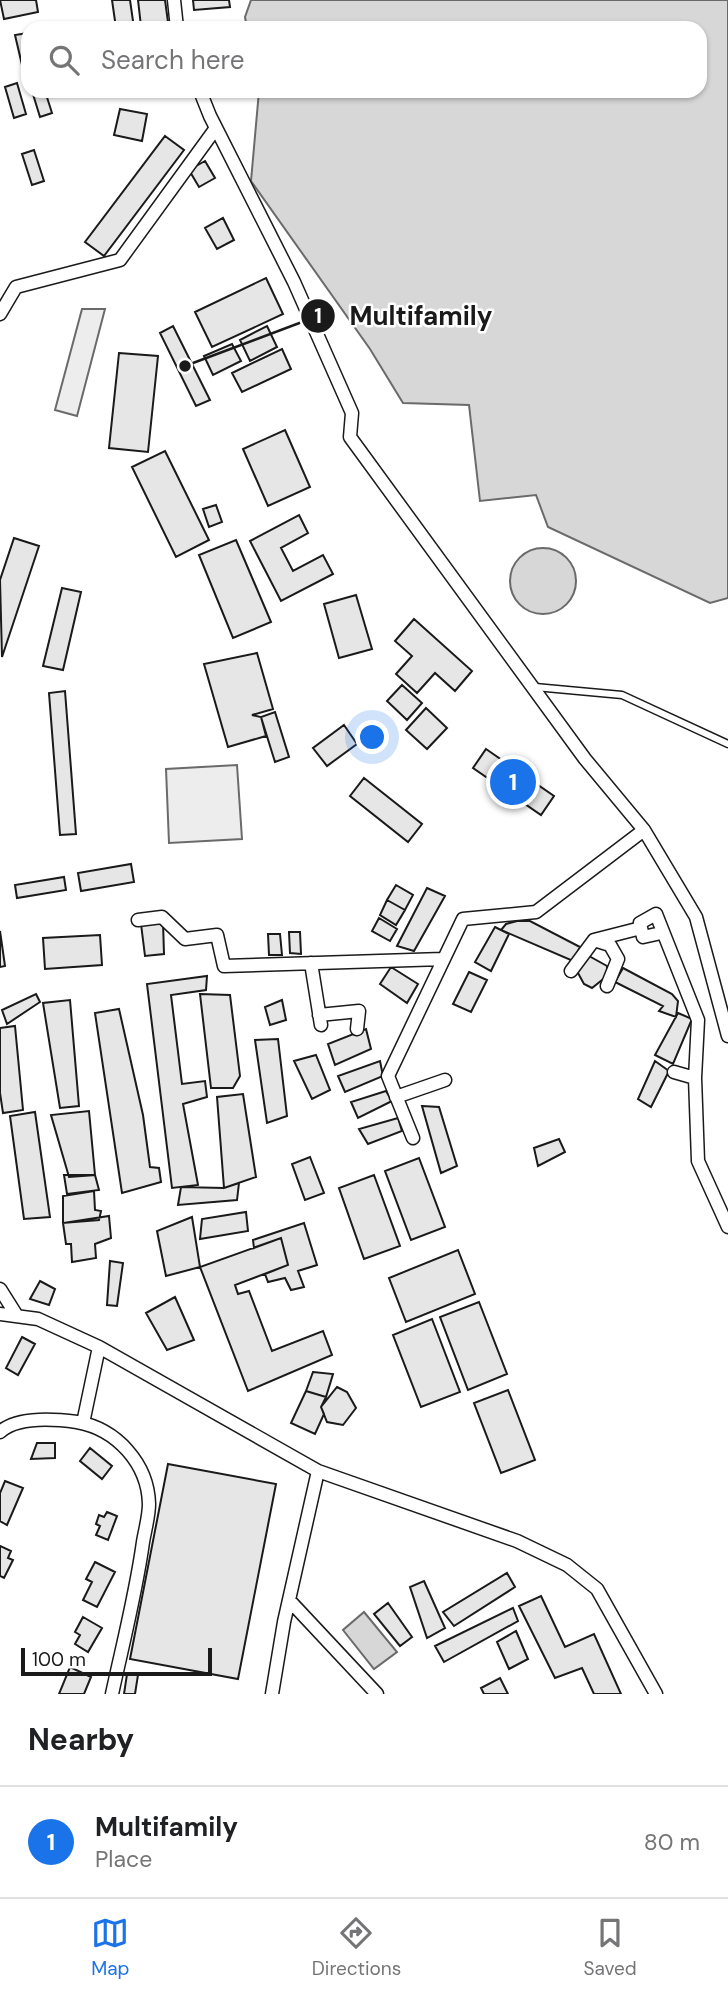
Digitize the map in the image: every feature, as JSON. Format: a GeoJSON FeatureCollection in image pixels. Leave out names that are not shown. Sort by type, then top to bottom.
{"type":"FeatureCollection","features":[{"type":"Feature","properties":{"kind":"street"},"geometry":{"type":"LineString","coordinates":[[174,0],[176,21]]}},
{"type":"Feature","properties":{"kind":"street"},"geometry":{"type":"LineString","coordinates":[[203,98],[294,282],[352,413],[350,438],[584,759],[644,830],[696,917],[728,1036]]}},
{"type":"Feature","properties":{"kind":"street"},"geometry":{"type":"LineString","coordinates":[[0,314],[16,287],[120,260],[216,128]]}},
{"type":"Feature","properties":{"kind":"street"},"geometry":{"type":"LineString","coordinates":[[413,1138],[388,1076],[463,919],[536,912],[644,830]]}},
{"type":"Feature","properties":{"kind":"street"},"geometry":{"type":"LineString","coordinates":[[661,933],[643,937],[640,923],[656,914],[661,933],[698,1020],[695,1078],[698,1161],[728,1227]]}},
{"type":"Feature","properties":{"kind":"street"},"geometry":{"type":"LineString","coordinates":[[138,920],[162,916],[185,939],[217,935],[224,966],[443,959]]}},
{"type":"Feature","properties":{"kind":"street"},"geometry":{"type":"LineString","coordinates":[[571,971],[594,940],[641,928]]}},
{"type":"Feature","properties":{"kind":"street"},"geometry":{"type":"LineString","coordinates":[[594,940],[610,945],[618,959],[607,986]]}},
{"type":"Feature","properties":{"kind":"street"},"geometry":{"type":"LineString","coordinates":[[311,963],[320,1020],[359,1011],[356,1028]]}},
{"type":"Feature","properties":{"kind":"street"},"geometry":{"type":"LineString","coordinates":[[674,1072],[695,1078]]}},
{"type":"Feature","properties":{"kind":"street"},"geometry":{"type":"LineString","coordinates":[[396,1097],[446,1080]]}},
{"type":"Feature","properties":{"kind":"street"},"geometry":{"type":"LineString","coordinates":[[0,1290],[17,1316]]}},
{"type":"Feature","properties":{"kind":"street"},"geometry":{"type":"LineString","coordinates":[[0,1314],[38,1319],[99,1347],[318,1471],[517,1541],[567,1566],[597,1589],[656,1694]]}},
{"type":"Feature","properties":{"kind":"street"},"geometry":{"type":"LineString","coordinates":[[83,1423],[99,1347]]}},
{"type":"Feature","properties":{"kind":"street"},"geometry":{"type":"LineString","coordinates":[[0,1432],[6,1426],[51,1418],[83,1423],[122,1442],[142,1472],[149,1504],[140,1563],[112,1694]]}},
{"type":"Feature","properties":{"kind":"street"},"geometry":{"type":"LineString","coordinates":[[272,1694],[289,1600],[318,1471]]}},
{"type":"Feature","properties":{"kind":"street"},"geometry":{"type":"LineString","coordinates":[[289,1600],[377,1694]]}},
{"type":"Feature","properties":{"kind":"lane"},"geometry":{"type":"LineString","coordinates":[[533,687],[622,695],[728,744]]}},
{"type":"Feature","properties":{"kind":"shaded area"},"geometry":{"type":"Polygon","coordinates":[[[251,0],[728,0],[728,598],[710,603],[548,527],[536,495],[480,501],[469,405],[403,403],[370,349],[251,181],[258,98],[707,98],[707,21],[246,21],[251,0]]]}},
{"type":"Feature","properties":{"kind":"shaded area"},"geometry":{"type":"Polygon","coordinates":[[[82,309],[105,309],[77,416],[55,410],[82,309]]]}},
{"type":"Feature","properties":{"kind":"shaded area"},"geometry":{"type":"Polygon","coordinates":[[[543,548],[556,551],[566,558],[573,568],[576,581],[573,594],[566,604],[556,611],[543,614],[530,611],[520,604],[513,594],[510,581],[513,568],[520,558],[530,551],[543,548]]]}},
{"type":"Feature","properties":{"kind":"shaded area"},"geometry":{"type":"Polygon","coordinates":[[[237,765],[242,839],[169,843],[166,769],[237,765]]]}},
{"type":"Feature","properties":{"kind":"shaded area"},"geometry":{"type":"Polygon","coordinates":[[[364,1612],[397,1652],[374,1669],[343,1630],[364,1612]]]}},
{"type":"Feature","properties":{"kind":"building"},"geometry":{"type":"Polygon","coordinates":[[[0,0],[36,0],[38,12],[4,19],[0,0]]]}},
{"type":"Feature","properties":{"kind":"building"},"geometry":{"type":"Polygon","coordinates":[[[112,0],[130,0],[133,21],[115,21],[112,0]]]}},
{"type":"Feature","properties":{"kind":"building"},"geometry":{"type":"Polygon","coordinates":[[[138,0],[165,0],[168,21],[140,21],[138,0]]]}},
{"type":"Feature","properties":{"kind":"building"},"geometry":{"type":"Polygon","coordinates":[[[193,0],[229,0],[230,7],[194,10],[193,0]]]}},
{"type":"Feature","properties":{"kind":"building"},"geometry":{"type":"Polygon","coordinates":[[[21,34],[21,61],[15,35],[21,34]]]}},
{"type":"Feature","properties":{"kind":"building"},"geometry":{"type":"Polygon","coordinates":[[[17,83],[26,114],[14,118],[5,87],[17,83]]]}},
{"type":"Feature","properties":{"kind":"building"},"geometry":{"type":"Polygon","coordinates":[[[34,98],[47,98],[52,113],[40,117],[34,98]]]}},
{"type":"Feature","properties":{"kind":"building"},"geometry":{"type":"Polygon","coordinates":[[[120,109],[147,114],[142,141],[114,135],[120,109]]]}},
{"type":"Feature","properties":{"kind":"building"},"geometry":{"type":"Polygon","coordinates":[[[165,136],[184,150],[104,256],[85,242],[165,136]]]}},
{"type":"Feature","properties":{"kind":"building"},"geometry":{"type":"Polygon","coordinates":[[[34,150],[44,181],[32,185],[22,154],[34,150]]]}},
{"type":"Feature","properties":{"kind":"building"},"geometry":{"type":"Polygon","coordinates":[[[205,161],[215,178],[199,187],[189,170],[205,161]]]}},
{"type":"Feature","properties":{"kind":"building"},"geometry":{"type":"Polygon","coordinates":[[[223,218],[234,240],[217,249],[205,228],[223,218]]]}},
{"type":"Feature","properties":{"kind":"building"},"geometry":{"type":"Polygon","coordinates":[[[266,278],[283,314],[212,347],[195,312],[266,278]]]}},
{"type":"Feature","properties":{"kind":"building"},"geometry":{"type":"Polygon","coordinates":[[[173,326],[210,400],[196,406],[160,333],[173,326]]]}},
{"type":"Feature","properties":{"kind":"building"},"geometry":{"type":"Polygon","coordinates":[[[267,326],[277,347],[250,361],[240,340],[267,326]]]}},
{"type":"Feature","properties":{"kind":"building"},"geometry":{"type":"Polygon","coordinates":[[[232,344],[241,361],[213,375],[204,356],[232,344]]]}},
{"type":"Feature","properties":{"kind":"building"},"geometry":{"type":"Polygon","coordinates":[[[282,349],[291,369],[242,392],[232,373],[282,349]]]}},
{"type":"Feature","properties":{"kind":"building"},"geometry":{"type":"Polygon","coordinates":[[[119,353],[158,356],[148,452],[109,448],[119,353]]]}},
{"type":"Feature","properties":{"kind":"building"},"geometry":{"type":"Polygon","coordinates":[[[285,430],[310,487],[268,506],[243,449],[285,430]]]}},
{"type":"Feature","properties":{"kind":"building"},"geometry":{"type":"Polygon","coordinates":[[[165,451],[209,540],[176,557],[132,467],[165,451]]]}},
{"type":"Feature","properties":{"kind":"building"},"geometry":{"type":"Polygon","coordinates":[[[216,505],[222,522],[209,527],[203,509],[216,505]]]}},
{"type":"Feature","properties":{"kind":"building"},"geometry":{"type":"Polygon","coordinates":[[[299,515],[308,533],[281,548],[293,571],[323,555],[333,574],[281,601],[250,541],[299,515]]]}},
{"type":"Feature","properties":{"kind":"building"},"geometry":{"type":"Polygon","coordinates":[[[14,538],[39,546],[2,657],[0,580],[14,538]]]}},
{"type":"Feature","properties":{"kind":"building"},"geometry":{"type":"Polygon","coordinates":[[[236,540],[271,622],[233,638],[199,555],[236,540]]]}},
{"type":"Feature","properties":{"kind":"building"},"geometry":{"type":"Polygon","coordinates":[[[62,588],[81,592],[63,670],[43,666],[62,588]]]}},
{"type":"Feature","properties":{"kind":"building"},"geometry":{"type":"Polygon","coordinates":[[[356,595],[372,649],[339,658],[324,604],[356,595]]]}},
{"type":"Feature","properties":{"kind":"building"},"geometry":{"type":"Polygon","coordinates":[[[414,619],[472,671],[455,691],[435,673],[417,693],[396,674],[412,656],[395,641],[414,619]]]}},
{"type":"Feature","properties":{"kind":"building"},"geometry":{"type":"Polygon","coordinates":[[[257,653],[273,709],[252,715],[261,717],[266,736],[228,747],[204,664],[257,653]]]}},
{"type":"Feature","properties":{"kind":"building"},"geometry":{"type":"Polygon","coordinates":[[[402,685],[422,703],[407,720],[387,701],[402,685]]]}},
{"type":"Feature","properties":{"kind":"building"},"geometry":{"type":"Polygon","coordinates":[[[65,691],[76,834],[60,835],[49,693],[65,691]]]}},
{"type":"Feature","properties":{"kind":"building"},"geometry":{"type":"Polygon","coordinates":[[[426,708],[447,728],[427,749],[406,730],[426,708]]]}},
{"type":"Feature","properties":{"kind":"building"},"geometry":{"type":"Polygon","coordinates":[[[275,712],[289,757],[275,762],[261,717],[275,712]]]}},
{"type":"Feature","properties":{"kind":"building"},"geometry":{"type":"Polygon","coordinates":[[[344,725],[357,744],[327,766],[313,748],[344,725]]]}},
{"type":"Feature","properties":{"kind":"building"},"geometry":{"type":"Polygon","coordinates":[[[486,749],[554,796],[541,815],[473,768],[486,749]]]}},
{"type":"Feature","properties":{"kind":"building"},"geometry":{"type":"Polygon","coordinates":[[[364,778],[422,824],[408,842],[350,796],[364,778]]]}},
{"type":"Feature","properties":{"kind":"building"},"geometry":{"type":"Polygon","coordinates":[[[131,864],[134,882],[81,891],[78,873],[131,864]]]}},
{"type":"Feature","properties":{"kind":"building"},"geometry":{"type":"Polygon","coordinates":[[[64,877],[66,890],[17,898],[15,885],[64,877]]]}},
{"type":"Feature","properties":{"kind":"building"},"geometry":{"type":"Polygon","coordinates":[[[396,885],[413,895],[405,910],[387,900],[396,885]]]}},
{"type":"Feature","properties":{"kind":"building"},"geometry":{"type":"Polygon","coordinates":[[[427,888],[445,896],[414,951],[397,946],[427,888]]]}},
{"type":"Feature","properties":{"kind":"building"},"geometry":{"type":"Polygon","coordinates":[[[387,900],[405,910],[396,925],[380,915],[387,900]]]}},
{"type":"Feature","properties":{"kind":"building"},"geometry":{"type":"Polygon","coordinates":[[[379,918],[397,929],[390,941],[372,931],[379,918]]]}},
{"type":"Feature","properties":{"kind":"building"},"geometry":{"type":"Polygon","coordinates":[[[530,921],[580,947],[573,961],[501,930],[506,924],[530,921]]]}},
{"type":"Feature","properties":{"kind":"building"},"geometry":{"type":"Polygon","coordinates":[[[163,922],[164,954],[145,956],[141,924],[163,922]]]}},
{"type":"Feature","properties":{"kind":"building"},"geometry":{"type":"Polygon","coordinates":[[[495,927],[509,934],[491,971],[475,962],[495,927]]]}},
{"type":"Feature","properties":{"kind":"building"},"geometry":{"type":"Polygon","coordinates":[[[0,931],[5,966],[0,967],[0,931]]]}},
{"type":"Feature","properties":{"kind":"building"},"geometry":{"type":"Polygon","coordinates":[[[289,932],[300,932],[301,954],[290,953],[289,932]]]}},
{"type":"Feature","properties":{"kind":"building"},"geometry":{"type":"Polygon","coordinates":[[[268,934],[280,934],[282,955],[269,955],[268,934]]]}},
{"type":"Feature","properties":{"kind":"building"},"geometry":{"type":"Polygon","coordinates":[[[100,935],[102,965],[45,969],[43,938],[100,935]]]}},
{"type":"Feature","properties":{"kind":"building"},"geometry":{"type":"Polygon","coordinates":[[[589,956],[607,966],[607,976],[592,988],[584,984],[578,973],[578,961],[589,956]]]}},
{"type":"Feature","properties":{"kind":"building"},"geometry":{"type":"Polygon","coordinates":[[[391,967],[418,984],[407,1003],[380,984],[391,967]]]}},
{"type":"Feature","properties":{"kind":"building"},"geometry":{"type":"Polygon","coordinates":[[[623,968],[672,994],[678,1001],[676,1017],[659,1011],[663,1006],[615,982],[623,968]]]}},
{"type":"Feature","properties":{"kind":"building"},"geometry":{"type":"Polygon","coordinates":[[[469,972],[487,980],[471,1012],[453,1004],[469,972]]]}},
{"type":"Feature","properties":{"kind":"building"},"geometry":{"type":"Polygon","coordinates":[[[207,976],[206,990],[171,995],[182,1084],[205,1081],[207,1097],[183,1104],[198,1185],[172,1188],[147,984],[207,976]]]}},
{"type":"Feature","properties":{"kind":"building"},"geometry":{"type":"Polygon","coordinates":[[[36,994],[40,1002],[7,1024],[2,1010],[36,994]]]}},
{"type":"Feature","properties":{"kind":"building"},"geometry":{"type":"Polygon","coordinates":[[[200,994],[230,995],[240,1076],[233,1088],[211,1088],[200,994]]]}},
{"type":"Feature","properties":{"kind":"building"},"geometry":{"type":"Polygon","coordinates":[[[70,1000],[79,1106],[60,1108],[43,1003],[70,1000]]]}},
{"type":"Feature","properties":{"kind":"building"},"geometry":{"type":"Polygon","coordinates":[[[282,1000],[286,1020],[270,1025],[265,1007],[282,1000]]]}},
{"type":"Feature","properties":{"kind":"building"},"geometry":{"type":"Polygon","coordinates":[[[119,1009],[143,1115],[150,1167],[159,1168],[161,1182],[122,1193],[95,1013],[119,1009]]]}},
{"type":"Feature","properties":{"kind":"building"},"geometry":{"type":"Polygon","coordinates":[[[678,1013],[692,1019],[673,1064],[655,1055],[678,1013]]]}},
{"type":"Feature","properties":{"kind":"building"},"geometry":{"type":"Polygon","coordinates":[[[15,1026],[23,1110],[3,1113],[0,1093],[0,1028],[15,1026]]]}},
{"type":"Feature","properties":{"kind":"building"},"geometry":{"type":"Polygon","coordinates":[[[366,1029],[371,1049],[335,1065],[328,1044],[366,1029]]]}},
{"type":"Feature","properties":{"kind":"building"},"geometry":{"type":"Polygon","coordinates":[[[278,1039],[287,1116],[267,1123],[255,1040],[278,1039]]]}},
{"type":"Feature","properties":{"kind":"building"},"geometry":{"type":"Polygon","coordinates":[[[316,1055],[330,1090],[312,1099],[294,1061],[316,1055]]]}},
{"type":"Feature","properties":{"kind":"building"},"geometry":{"type":"Polygon","coordinates":[[[380,1061],[383,1076],[345,1092],[338,1076],[380,1061]]]}},
{"type":"Feature","properties":{"kind":"building"},"geometry":{"type":"Polygon","coordinates":[[[655,1061],[669,1071],[651,1107],[638,1099],[655,1061]]]}},
{"type":"Feature","properties":{"kind":"building"},"geometry":{"type":"Polygon","coordinates":[[[386,1091],[392,1101],[358,1118],[351,1102],[386,1091]]]}},
{"type":"Feature","properties":{"kind":"building"},"geometry":{"type":"Polygon","coordinates":[[[243,1094],[256,1177],[224,1188],[217,1097],[243,1094]]]}},
{"type":"Feature","properties":{"kind":"building"},"geometry":{"type":"Polygon","coordinates":[[[422,1106],[439,1107],[457,1166],[441,1173],[422,1106]]]}},
{"type":"Feature","properties":{"kind":"building"},"geometry":{"type":"Polygon","coordinates":[[[89,1111],[95,1175],[69,1177],[51,1115],[89,1111]]]}},
{"type":"Feature","properties":{"kind":"building"},"geometry":{"type":"Polygon","coordinates":[[[35,1112],[50,1217],[24,1219],[10,1116],[35,1112]]]}},
{"type":"Feature","properties":{"kind":"building"},"geometry":{"type":"Polygon","coordinates":[[[398,1118],[402,1131],[368,1144],[359,1129],[398,1118]]]}},
{"type":"Feature","properties":{"kind":"building"},"geometry":{"type":"Polygon","coordinates":[[[559,1139],[565,1152],[538,1166],[534,1148],[559,1139]]]}},
{"type":"Feature","properties":{"kind":"building"},"geometry":{"type":"Polygon","coordinates":[[[310,1157],[324,1193],[305,1200],[292,1164],[310,1157]]]}},
{"type":"Feature","properties":{"kind":"building"},"geometry":{"type":"Polygon","coordinates":[[[419,1158],[445,1227],[411,1240],[385,1171],[419,1158]]]}},
{"type":"Feature","properties":{"kind":"building"},"geometry":{"type":"Polygon","coordinates":[[[64,1175],[95,1175],[99,1190],[67,1194],[64,1175]]]}},
{"type":"Feature","properties":{"kind":"building"},"geometry":{"type":"Polygon","coordinates":[[[374,1175],[400,1246],[364,1259],[339,1188],[374,1175]]]}},
{"type":"Feature","properties":{"kind":"building"},"geometry":{"type":"Polygon","coordinates":[[[239,1183],[237,1200],[178,1205],[181,1187],[224,1188],[239,1183]]]}},
{"type":"Feature","properties":{"kind":"building"},"geometry":{"type":"Polygon","coordinates":[[[94,1191],[95,1210],[101,1211],[99,1220],[63,1223],[63,1196],[94,1191]]]}},
{"type":"Feature","properties":{"kind":"building"},"geometry":{"type":"Polygon","coordinates":[[[246,1212],[248,1231],[200,1239],[202,1219],[246,1212]]]}},
{"type":"Feature","properties":{"kind":"building"},"geometry":{"type":"Polygon","coordinates":[[[109,1216],[111,1238],[95,1244],[96,1258],[72,1262],[71,1244],[66,1244],[63,1223],[109,1216]]]}},
{"type":"Feature","properties":{"kind":"building"},"geometry":{"type":"Polygon","coordinates":[[[192,1217],[200,1267],[166,1276],[157,1231],[192,1217]]]}},
{"type":"Feature","properties":{"kind":"building"},"geometry":{"type":"Polygon","coordinates":[[[304,1223],[317,1265],[298,1271],[304,1287],[291,1290],[285,1278],[268,1282],[265,1274],[288,1265],[281,1238],[254,1248],[253,1240],[304,1223]]]}},
{"type":"Feature","properties":{"kind":"building"},"geometry":{"type":"Polygon","coordinates":[[[281,1238],[288,1265],[235,1285],[238,1294],[249,1291],[272,1351],[323,1331],[332,1355],[248,1391],[200,1267],[281,1238]]]}},
{"type":"Feature","properties":{"kind":"building"},"geometry":{"type":"Polygon","coordinates":[[[458,1250],[475,1294],[406,1322],[389,1278],[458,1250]]]}},
{"type":"Feature","properties":{"kind":"building"},"geometry":{"type":"Polygon","coordinates":[[[110,1261],[123,1263],[117,1306],[107,1305],[110,1261]]]}},
{"type":"Feature","properties":{"kind":"building"},"geometry":{"type":"Polygon","coordinates":[[[40,1281],[55,1289],[49,1305],[30,1299],[40,1281]]]}},
{"type":"Feature","properties":{"kind":"building"},"geometry":{"type":"Polygon","coordinates":[[[175,1297],[194,1340],[167,1350],[146,1313],[175,1297]]]}},
{"type":"Feature","properties":{"kind":"building"},"geometry":{"type":"Polygon","coordinates":[[[479,1302],[507,1374],[468,1390],[440,1317],[479,1302]]]}},
{"type":"Feature","properties":{"kind":"building"},"geometry":{"type":"Polygon","coordinates":[[[432,1319],[460,1392],[421,1407],[393,1335],[432,1319]]]}},
{"type":"Feature","properties":{"kind":"building"},"geometry":{"type":"Polygon","coordinates":[[[22,1337],[35,1344],[18,1375],[6,1368],[22,1337]]]}},
{"type":"Feature","properties":{"kind":"building"},"geometry":{"type":"Polygon","coordinates":[[[313,1372],[333,1374],[326,1397],[306,1391],[313,1372]]]}},
{"type":"Feature","properties":{"kind":"building"},"geometry":{"type":"Polygon","coordinates":[[[337,1387],[347,1392],[356,1408],[343,1425],[327,1422],[321,1407],[337,1387]]]}},
{"type":"Feature","properties":{"kind":"building"},"geometry":{"type":"Polygon","coordinates":[[[508,1390],[535,1460],[501,1473],[474,1403],[508,1390]]]}},
{"type":"Feature","properties":{"kind":"building"},"geometry":{"type":"Polygon","coordinates":[[[306,1391],[326,1397],[321,1407],[324,1414],[315,1434],[291,1423],[306,1391]]]}},
{"type":"Feature","properties":{"kind":"building"},"geometry":{"type":"Polygon","coordinates":[[[37,1443],[55,1443],[55,1458],[31,1459],[37,1443]]]}},
{"type":"Feature","properties":{"kind":"building"},"geometry":{"type":"Polygon","coordinates":[[[90,1448],[112,1466],[102,1479],[80,1461],[90,1448]]]}},
{"type":"Feature","properties":{"kind":"building"},"geometry":{"type":"Polygon","coordinates":[[[168,1464],[276,1484],[238,1679],[130,1659],[168,1464]]]}},
{"type":"Feature","properties":{"kind":"building"},"geometry":{"type":"Polygon","coordinates":[[[5,1481],[23,1488],[7,1525],[0,1521],[0,1493],[5,1481]]]}},
{"type":"Feature","properties":{"kind":"building"},"geometry":{"type":"Polygon","coordinates":[[[107,1512],[117,1516],[108,1540],[96,1535],[100,1526],[96,1524],[99,1515],[104,1517],[107,1512]]]}},
{"type":"Feature","properties":{"kind":"building"},"geometry":{"type":"Polygon","coordinates":[[[0,1546],[11,1551],[8,1558],[13,1560],[4,1578],[0,1576],[0,1546]]]}},
{"type":"Feature","properties":{"kind":"building"},"geometry":{"type":"Polygon","coordinates":[[[95,1562],[115,1572],[97,1607],[83,1600],[92,1582],[86,1579],[95,1562]]]}},
{"type":"Feature","properties":{"kind":"building"},"geometry":{"type":"Polygon","coordinates":[[[507,1573],[515,1587],[454,1626],[443,1612],[507,1573]]]}},
{"type":"Feature","properties":{"kind":"building"},"geometry":{"type":"Polygon","coordinates":[[[424,1581],[445,1628],[427,1638],[410,1587],[424,1581]]]}},
{"type":"Feature","properties":{"kind":"building"},"geometry":{"type":"Polygon","coordinates":[[[541,1596],[565,1647],[594,1634],[621,1694],[594,1694],[582,1668],[555,1678],[519,1606],[541,1596]]]}},
{"type":"Feature","properties":{"kind":"building"},"geometry":{"type":"Polygon","coordinates":[[[388,1603],[412,1637],[400,1646],[374,1614],[388,1603]]]}},
{"type":"Feature","properties":{"kind":"building"},"geometry":{"type":"Polygon","coordinates":[[[513,1608],[518,1621],[444,1662],[435,1646],[513,1608]]]}},
{"type":"Feature","properties":{"kind":"building"},"geometry":{"type":"Polygon","coordinates":[[[83,1617],[102,1628],[88,1652],[75,1644],[80,1635],[75,1632],[83,1617]]]}},
{"type":"Feature","properties":{"kind":"building"},"geometry":{"type":"Polygon","coordinates":[[[516,1631],[528,1659],[509,1669],[497,1642],[516,1631]]]}},
{"type":"Feature","properties":{"kind":"building"},"geometry":{"type":"Polygon","coordinates":[[[70,1667],[91,1677],[84,1694],[59,1694],[70,1667]]]}},
{"type":"Feature","properties":{"kind":"building"},"geometry":{"type":"Polygon","coordinates":[[[127,1674],[138,1675],[135,1694],[124,1694],[127,1674]]]}},
{"type":"Feature","properties":{"kind":"building"},"geometry":{"type":"Polygon","coordinates":[[[500,1678],[508,1694],[484,1694],[481,1688],[500,1678]]]}},
{"type":"Feature","properties":{"kind":"place","name":"Multifamily"},"geometry":{"type":"Point","coordinates":[185,366]}},
{"type":"Feature","properties":{"kind":"place","name":"Multifamily"},"geometry":{"type":"Point","coordinates":[513,782]}}]}
